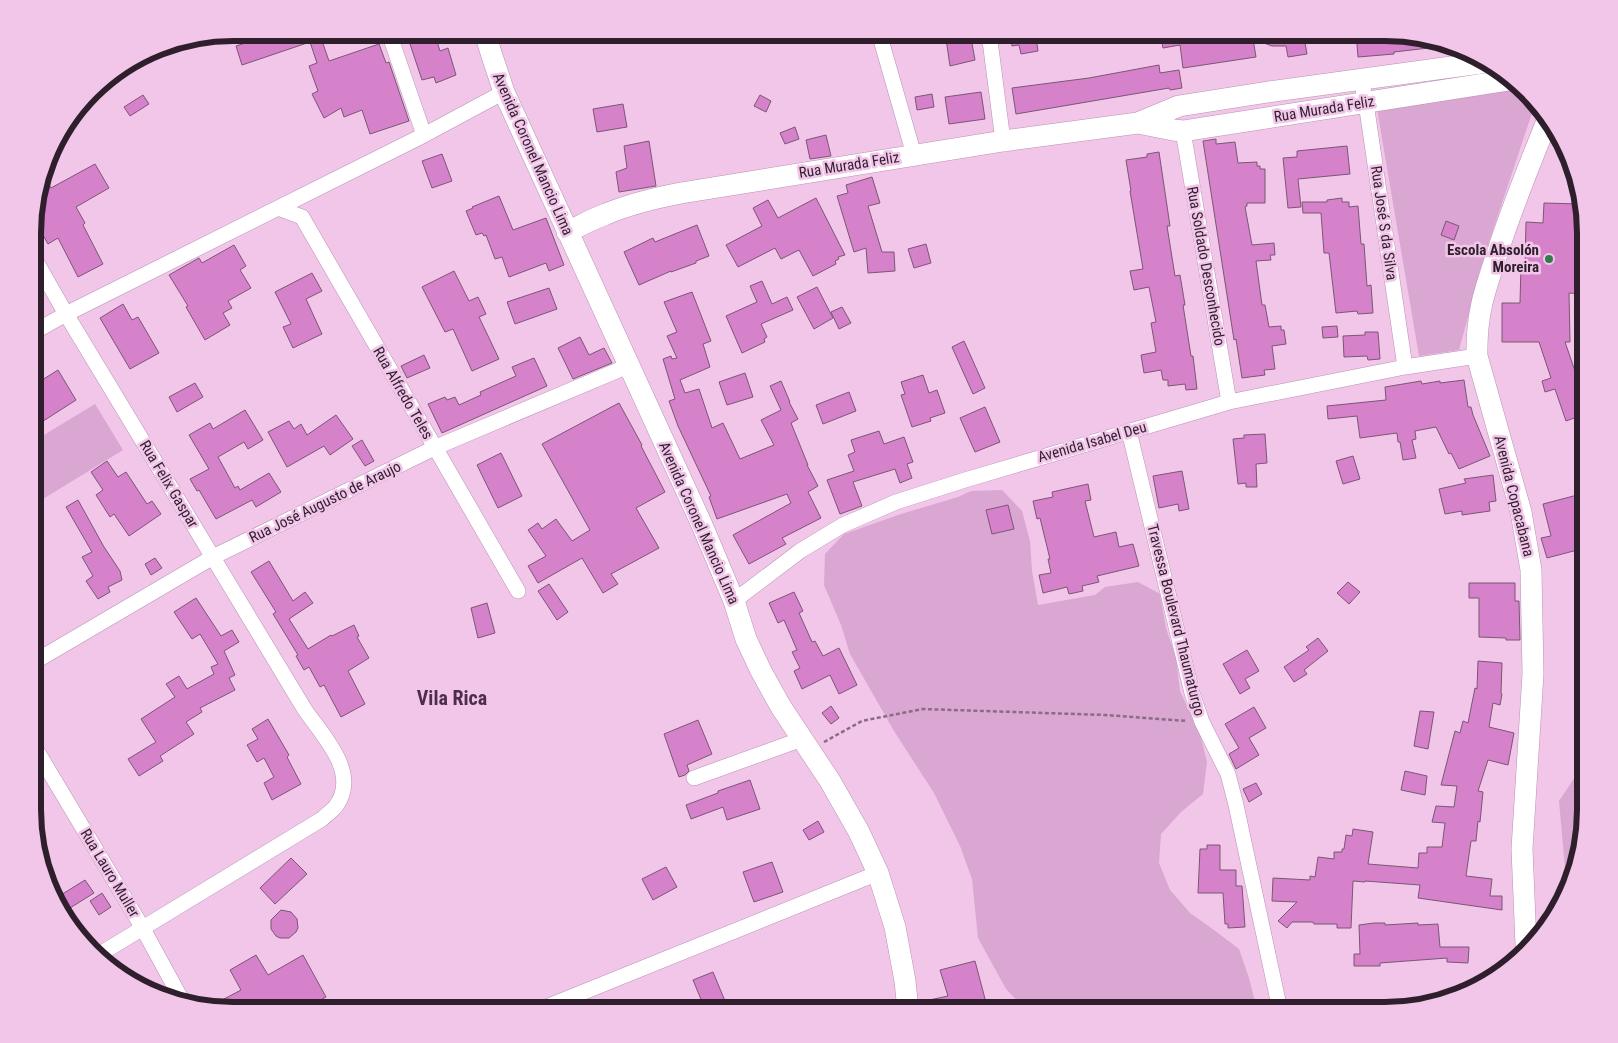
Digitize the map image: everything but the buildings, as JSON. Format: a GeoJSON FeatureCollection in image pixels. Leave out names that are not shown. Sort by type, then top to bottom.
{"type":"FeatureCollection","features":[{"type":"Feature","properties":{"kind":"street"},"geometry":{"type":"LineString","coordinates":[[392,41],[424,135]]}},
{"type":"Feature","properties":{"kind":"street","name":"Avenida Coronel Mancio Lima"},"geometry":{"type":"LineString","coordinates":[[488,41],[504,92],[702,525],[761,672],[780,706],[830,781],[859,832],[878,873],[895,927],[906,981],[907,1002]]}},
{"type":"Feature","properties":{"kind":"street"},"geometry":{"type":"LineString","coordinates":[[882,41],[914,155]]}},
{"type":"Feature","properties":{"kind":"street"},"geometry":{"type":"LineString","coordinates":[[990,41],[1003,141]]}},
{"type":"Feature","properties":{"kind":"street","name":"Rua Murada Feliz"},"geometry":{"type":"LineString","coordinates":[[567,232],[604,214],[650,199],[681,193],[1003,141],[1138,123],[1179,106],[1475,64]]}},
{"type":"Feature","properties":{"kind":"street","name":"Rua José S da Silva"},"geometry":{"type":"LineString","coordinates":[[1361,79],[1405,367]]}},
{"type":"Feature","properties":{"kind":"street","name":"Rua Murada Feliz"},"geometry":{"type":"LineString","coordinates":[[1138,123],[1184,131],[1502,81]]}},
{"type":"Feature","properties":{"kind":"street"},"geometry":{"type":"LineString","coordinates":[[41,328],[424,135],[504,92]]}},
{"type":"Feature","properties":{"kind":"street"},"geometry":{"type":"LineString","coordinates":[[1268,92],[1272,117]]}},
{"type":"Feature","properties":{"kind":"street","name":"Avenida Copacabana"},"geometry":{"type":"LineString","coordinates":[[1526,939],[1522,849],[1533,674],[1531,570],[1521,512],[1478,356],[1478,323],[1484,294],[1508,219],[1544,128]]}},
{"type":"Feature","properties":{"kind":"street","name":"Rua Soldado Desconhecido"},"geometry":{"type":"LineString","coordinates":[[1184,131],[1229,402]]}},
{"type":"Feature","properties":{"kind":"street","name":"Rua Alfredo Teles"},"geometry":{"type":"LineString","coordinates":[[278,208],[302,217],[518,591]]}},
{"type":"Feature","properties":{"kind":"street","name":"Rua Felix Gaspar"},"geometry":{"type":"LineString","coordinates":[[41,270],[305,710],[337,756],[343,773],[340,799],[335,808],[322,819],[142,928]]}},
{"type":"Feature","properties":{"kind":"street","name":"Avenida Isabel Deu"},"geometry":{"type":"LineString","coordinates":[[734,601],[800,551],[843,524],[896,502],[1229,402],[1405,367],[1478,356]]}},
{"type":"Feature","properties":{"kind":"street","name":"Rua José Augusto de Araujo"},"geometry":{"type":"LineString","coordinates":[[41,658],[213,556],[434,448],[628,366]]}},
{"type":"Feature","properties":{"kind":"street","name":"Travessa Boulevard Thaumaturgo"},"geometry":{"type":"LineString","coordinates":[[1129,431],[1192,693],[1202,722],[1228,774],[1278,1002]]}},
{"type":"Feature","properties":{"kind":"street"},"geometry":{"type":"LineString","coordinates":[[694,778],[806,745]]}},
{"type":"Feature","properties":{"kind":"street","name":"Rua Lauro Muller"},"geometry":{"type":"LineString","coordinates":[[41,758],[142,928],[178,994]]}},
{"type":"Feature","properties":{"kind":"street"},"geometry":{"type":"LineString","coordinates":[[559,1002],[878,873]]}},
{"type":"Feature","properties":{"kind":"street"},"geometry":{"type":"LineString","coordinates":[[104,951],[142,928]]}},
{"type":"Feature","properties":{"kind":"path"},"geometry":{"type":"LineString","coordinates":[[806,745],[862,721],[923,710],[1105,715],[1202,722]]}},
{"type":"Feature","properties":{"kind":"shaded area"},"geometry":{"type":"Polygon","coordinates":[[[1510,88],[1533,111],[1486,251],[1459,350],[1419,356],[1377,109],[1510,88]]]}},
{"type":"Feature","properties":{"kind":"shaded area"},"geometry":{"type":"Polygon","coordinates":[[[95,404],[123,450],[43,499],[41,496],[41,437],[95,404]]]}},
{"type":"Feature","properties":{"kind":"shaded area"},"geometry":{"type":"Polygon","coordinates":[[[1002,490],[1022,511],[1030,541],[1032,571],[1038,605],[1095,595],[1105,587],[1138,582],[1160,594],[1166,628],[1176,658],[1180,691],[1200,734],[1207,762],[1203,794],[1181,812],[1161,834],[1159,863],[1170,890],[1190,913],[1239,949],[1255,1002],[1018,1002],[1006,989],[978,938],[972,879],[960,846],[934,793],[894,731],[850,654],[841,625],[824,585],[825,554],[844,534],[958,497],[971,491],[1002,490]]]}},
{"type":"Feature","properties":{"kind":"shaded area"},"geometry":{"type":"Polygon","coordinates":[[[1577,774],[1575,835],[1566,874],[1559,801],[1577,774]]]}},
{"type":"Feature","properties":{"kind":"place","name":"Escola Absolón Moreira"},"geometry":{"type":"Point","coordinates":[1549,259]}},
{"type":"Feature","properties":{"kind":"district","name":"Vila Rica"},"geometry":{"type":"Point","coordinates":[452,698]}}]}
